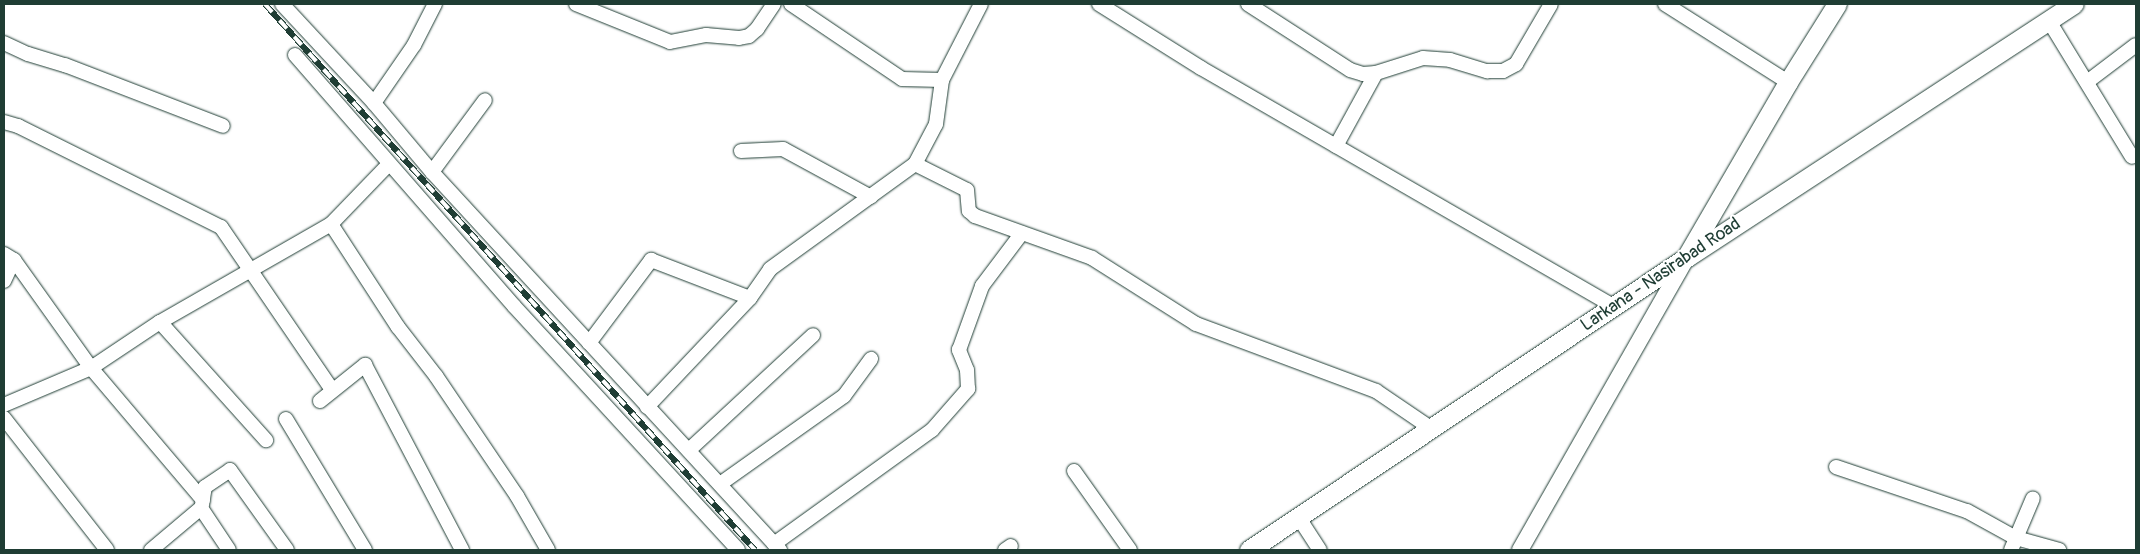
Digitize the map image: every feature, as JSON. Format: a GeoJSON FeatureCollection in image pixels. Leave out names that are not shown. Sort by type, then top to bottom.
{"type":"FeatureCollection","features":[{"type":"Feature","properties":{"kind":"main road"},"geometry":{"type":"LineString","coordinates":[[1687,257],[1788,82],[1837,4]]}},
{"type":"Feature","properties":{"kind":"main road","name":"Larkana - Nasirabad Road"},"geometry":{"type":"LineString","coordinates":[[1249,550],[1687,257],[2074,4]]}},
{"type":"Feature","properties":{"kind":"street"},"geometry":{"type":"LineString","coordinates":[[282,4],[374,102],[432,172],[777,547],[932,430],[968,389],[967,370],[959,350],[982,286],[1022,233]]}},
{"type":"Feature","properties":{"kind":"street"},"geometry":{"type":"LineString","coordinates":[[374,102],[414,45],[435,4]]}},
{"type":"Feature","properties":{"kind":"street"},"geometry":{"type":"LineString","coordinates":[[576,4],[670,42],[706,35],[739,38],[749,36],[757,29],[774,4]]}},
{"type":"Feature","properties":{"kind":"street"},"geometry":{"type":"LineString","coordinates":[[791,4],[902,79],[942,80]]}},
{"type":"Feature","properties":{"kind":"street"},"geometry":{"type":"LineString","coordinates":[[647,407],[750,298],[770,269],[915,164],[936,124],[942,80],[981,4]]}},
{"type":"Feature","properties":{"kind":"street"},"geometry":{"type":"LineString","coordinates":[[1099,4],[1201,68],[1614,306]]}},
{"type":"Feature","properties":{"kind":"street"},"geometry":{"type":"LineString","coordinates":[[1248,4],[1350,70],[1363,74],[1376,73],[1423,58],[1450,60],[1487,71],[1503,71],[1516,64],[1551,4]]}},
{"type":"Feature","properties":{"kind":"street"},"geometry":{"type":"LineString","coordinates":[[1665,4],[1788,82]]}},
{"type":"Feature","properties":{"kind":"street"},"geometry":{"type":"LineString","coordinates":[[2049,21],[2132,156]]}},
{"type":"Feature","properties":{"kind":"street"},"geometry":{"type":"LineString","coordinates":[[4,43],[28,54],[65,65],[223,126]]}},
{"type":"Feature","properties":{"kind":"street"},"geometry":{"type":"LineString","coordinates":[[2086,82],[2136,45]]}},
{"type":"Feature","properties":{"kind":"street"},"geometry":{"type":"LineString","coordinates":[[295,55],[514,306],[738,550]]}},
{"type":"Feature","properties":{"kind":"street"},"geometry":{"type":"LineString","coordinates":[[1336,146],[1376,73]]}},
{"type":"Feature","properties":{"kind":"street"},"geometry":{"type":"LineString","coordinates":[[432,172],[485,100]]}},
{"type":"Feature","properties":{"kind":"street"},"geometry":{"type":"LineString","coordinates":[[4,122],[18,126],[221,227],[252,269],[332,390]]}},
{"type":"Feature","properties":{"kind":"street"},"geometry":{"type":"LineString","coordinates":[[741,151],[783,149],[871,197]]}},
{"type":"Feature","properties":{"kind":"street"},"geometry":{"type":"LineString","coordinates":[[4,405],[91,368],[160,322],[330,224],[389,164]]}},
{"type":"Feature","properties":{"kind":"street"},"geometry":{"type":"LineString","coordinates":[[915,164],[967,190],[969,211],[975,216],[1092,258],[1196,324],[1376,391],[1432,429]]}},
{"type":"Feature","properties":{"kind":"street"},"geometry":{"type":"LineString","coordinates":[[330,224],[398,327],[436,376],[517,496],[548,550]]}},
{"type":"Feature","properties":{"kind":"street"},"geometry":{"type":"LineString","coordinates":[[4,281],[9,257]]}},
{"type":"Feature","properties":{"kind":"street"},"geometry":{"type":"LineString","coordinates":[[9,257],[91,368],[202,504],[230,550]]}},
{"type":"Feature","properties":{"kind":"street"},"geometry":{"type":"LineString","coordinates":[[1520,550],[1687,257]]}},
{"type":"Feature","properties":{"kind":"street"},"geometry":{"type":"LineString","coordinates":[[589,344],[652,260],[750,298]]}},
{"type":"Feature","properties":{"kind":"street"},"geometry":{"type":"LineString","coordinates":[[160,322],[266,440]]}},
{"type":"Feature","properties":{"kind":"street"},"geometry":{"type":"LineString","coordinates":[[689,450],[813,335]]}},
{"type":"Feature","properties":{"kind":"street"},"geometry":{"type":"LineString","coordinates":[[720,484],[844,396],[872,359]]}},
{"type":"Feature","properties":{"kind":"street"},"geometry":{"type":"LineString","coordinates":[[320,401],[365,365],[462,550]]}},
{"type":"Feature","properties":{"kind":"street"},"geometry":{"type":"LineString","coordinates":[[4,418],[107,550]]}},
{"type":"Feature","properties":{"kind":"street"},"geometry":{"type":"LineString","coordinates":[[286,420],[365,550]]}},
{"type":"Feature","properties":{"kind":"street"},"geometry":{"type":"LineString","coordinates":[[1836,467],[1967,511],[2014,544],[2059,550]]}},
{"type":"Feature","properties":{"kind":"street"},"geometry":{"type":"LineString","coordinates":[[151,550],[202,504],[205,487],[230,470],[287,550]]}},
{"type":"Feature","properties":{"kind":"street"},"geometry":{"type":"LineString","coordinates":[[1074,471],[1130,550]]}},
{"type":"Feature","properties":{"kind":"street"},"geometry":{"type":"LineString","coordinates":[[2014,544],[2033,498]]}},
{"type":"Feature","properties":{"kind":"street"},"geometry":{"type":"LineString","coordinates":[[1299,518],[1320,550]]}},
{"type":"Feature","properties":{"kind":"railway"},"geometry":{"type":"LineString","coordinates":[[265,4],[755,550]]}}]}
